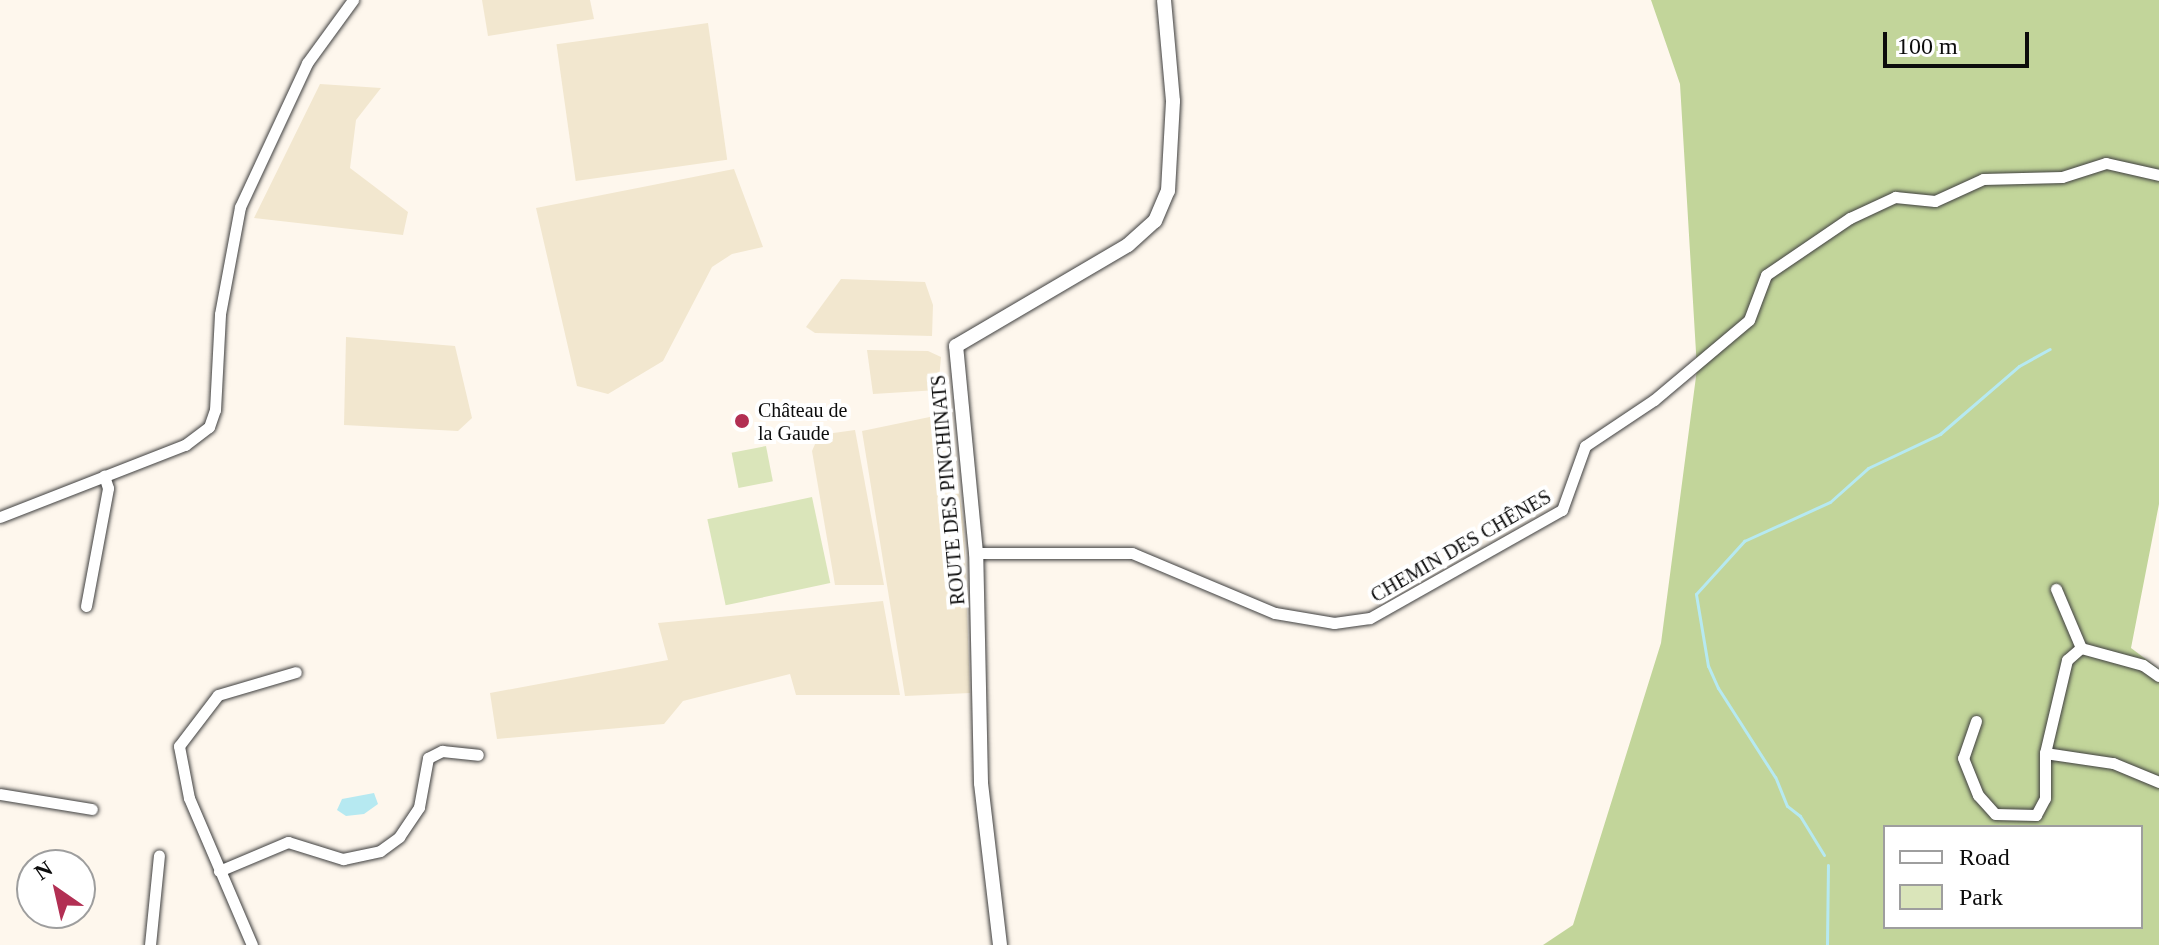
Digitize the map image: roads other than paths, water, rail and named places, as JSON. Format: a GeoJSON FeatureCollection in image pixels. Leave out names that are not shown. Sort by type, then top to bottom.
{"type":"FeatureCollection","features":[{"type":"Feature","properties":{"kind":"street"},"geometry":{"type":"LineString","coordinates":[[0,517],[195,440],[213,419],[220,314],[240,207],[307,63],[353,0]]}},
{"type":"Feature","properties":{"kind":"street","name":"ROUTE DES PINCHINATS"},"geometry":{"type":"LineString","coordinates":[[1000,945],[981,783],[976,553],[956,346],[1128,245],[1155,221],[1168,191],[1173,101],[1164,0]]}},
{"type":"Feature","properties":{"kind":"street","name":"CHEMIN DES CHÊNES"},"geometry":{"type":"LineString","coordinates":[[976,553],[1132,553],[1275,613],[1334,623],[1370,618],[1562,510],[1585,446],[1654,400],[1749,320],[1766,275],[1850,218],[1895,197],[1935,201],[1983,179],[2062,177],[2106,163],[2159,175]]}},
{"type":"Feature","properties":{"kind":"street"},"geometry":{"type":"LineString","coordinates":[[86,606],[108,488],[104,476]]}},
{"type":"Feature","properties":{"kind":"street"},"geometry":{"type":"LineString","coordinates":[[2056,589],[2081,648]]}},
{"type":"Feature","properties":{"kind":"street"},"geometry":{"type":"LineString","coordinates":[[2081,648],[2143,665],[2159,676]]}},
{"type":"Feature","properties":{"kind":"street"},"geometry":{"type":"LineString","coordinates":[[1976,721],[1963,758],[1978,795],[1995,814],[2018,818],[2036,815],[2043,807],[2045,753],[2067,660],[2081,648]]}},
{"type":"Feature","properties":{"kind":"street"},"geometry":{"type":"LineString","coordinates":[[252,945],[189,798],[179,746],[218,695],[296,672]]}},
{"type":"Feature","properties":{"kind":"street"},"geometry":{"type":"LineString","coordinates":[[219,871],[288,842],[343,859],[380,851],[399,837],[419,807],[428,758],[442,751],[478,755]]}},
{"type":"Feature","properties":{"kind":"street"},"geometry":{"type":"LineString","coordinates":[[2045,753],[2113,763],[2159,782]]}},
{"type":"Feature","properties":{"kind":"street"},"geometry":{"type":"LineString","coordinates":[[0,794],[92,809]]}},
{"type":"Feature","properties":{"kind":"street"},"geometry":{"type":"LineString","coordinates":[[150,945],[159,855]]}},
{"type":"Feature","properties":{"kind":"water"},"geometry":{"type":"Polygon","coordinates":[[[374,793],[378,804],[364,814],[346,816],[337,810],[342,799],[374,793]]]}},
{"type":"Feature","properties":{"kind":"waterway"},"geometry":{"type":"LineString","coordinates":[[1824,855],[1800,816],[1787,806],[1775,777],[1718,688],[1708,666],[1696,594],[1744,541],[1830,502],[1868,468],[1940,434],[2019,366],[2050,349]]}},
{"type":"Feature","properties":{"kind":"waterway"},"geometry":{"type":"LineString","coordinates":[[1827,945],[1828,865]]}},
{"type":"Feature","properties":{"kind":"place","name":"Château de la Gaude"},"geometry":{"type":"Point","coordinates":[742,421]}}]}
